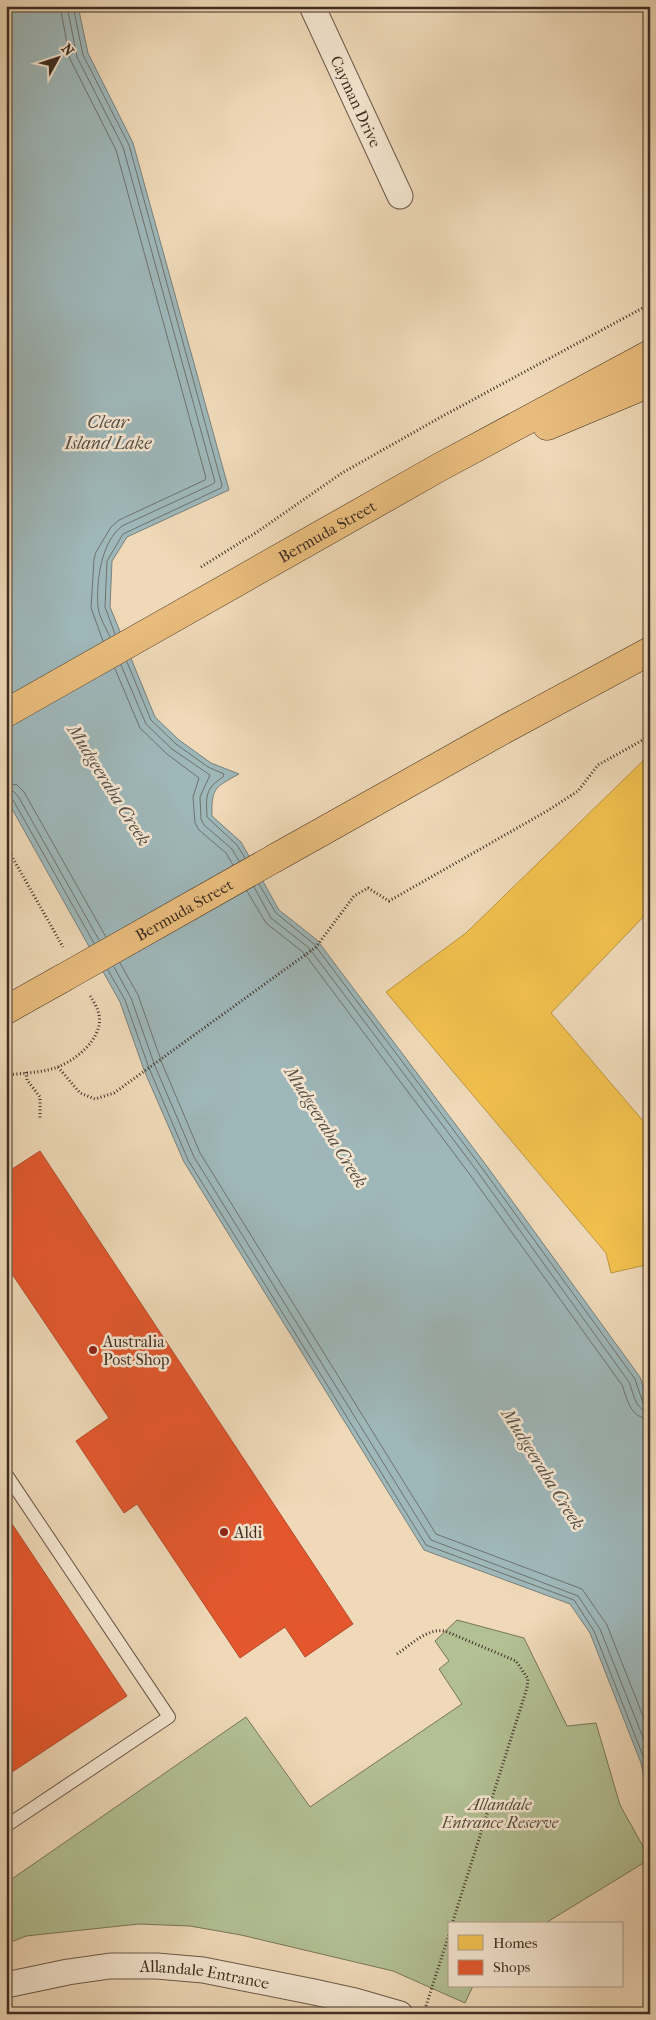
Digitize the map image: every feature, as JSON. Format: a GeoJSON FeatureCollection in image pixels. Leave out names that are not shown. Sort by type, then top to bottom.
{"type":"FeatureCollection","features":[{"type":"Feature","properties":{"kind":"main road","name":"Bermuda Street"},"geometry":{"type":"LineString","coordinates":[[6,713],[440,467],[650,354]]}},
{"type":"Feature","properties":{"kind":"main road"},"geometry":{"type":"LineString","coordinates":[[440,467],[566,419],[650,383]]}},
{"type":"Feature","properties":{"kind":"main road","name":"Bermuda Street"},"geometry":{"type":"LineString","coordinates":[[6,1010],[505,729],[650,651]]}},
{"type":"Feature","properties":{"kind":"street","name":"Cayman Drive"},"geometry":{"type":"LineString","coordinates":[[312,6],[400,196]]}},
{"type":"Feature","properties":{"kind":"street","name":"Allandale Entrance"},"geometry":{"type":"LineString","coordinates":[[6,1985],[68,1972],[110,1966],[157,1966],[203,1970],[314,1992],[400,2014]]}},
{"type":"Feature","properties":{"kind":"lane"},"geometry":{"type":"LineString","coordinates":[[6,1474],[169,1717],[6,1826]]}},
{"type":"Feature","properties":{"kind":"path"},"geometry":{"type":"LineString","coordinates":[[200,568],[257,532],[342,473],[650,304]]}},
{"type":"Feature","properties":{"kind":"path"},"geometry":{"type":"LineString","coordinates":[[58,1067],[80,1093],[94,1099],[114,1093],[316,947],[354,896],[368,888],[389,901],[547,811],[578,791],[598,765],[650,736]]}},
{"type":"Feature","properties":{"kind":"path"},"geometry":{"type":"LineString","coordinates":[[26,1072],[27,1080],[40,1097],[40,1118]]}},
{"type":"Feature","properties":{"kind":"path"},"geometry":{"type":"LineString","coordinates":[[397,1654],[430,1632],[437,1630],[445,1631],[516,1662],[528,1679],[527,1688],[453,1922]]}},
{"type":"Feature","properties":{"kind":"path"},"geometry":{"type":"LineString","coordinates":[[423,2014],[448,1936]]}},
{"type":"Feature","properties":{"kind":"green space","name":"Allandale Entrance Reserve"},"geometry":{"type":"Polygon","coordinates":[[[457,1620],[524,1638],[567,1726],[596,1723],[620,1805],[650,1859],[547,1922],[448,1922],[448,1988],[472,1988],[465,2003],[393,1971],[241,1935],[190,1926],[139,1924],[26,1936],[6,1944],[6,1883],[246,1717],[310,1807],[462,1704],[439,1669],[449,1661],[435,1641],[457,1620]]]}},
{"type":"Feature","properties":{"kind":"water"},"geometry":{"type":"Polygon","coordinates":[[[6,6],[78,6],[88,53],[133,143],[229,490],[127,537],[112,561],[110,607],[155,717],[179,740],[211,763],[239,774],[220,785],[214,793],[212,816],[241,842],[279,910],[317,940],[486,1165],[640,1377],[650,1407],[650,1803],[641,1763],[590,1633],[570,1604],[424,1550],[184,1162],[144,1070],[120,1002],[6,798],[6,6]]]}},
{"type":"Feature","properties":{"kind":"building: Homes"},"geometry":{"type":"Polygon","coordinates":[[[650,754],[650,910],[551,1013],[650,1129],[650,1264],[611,1273],[606,1253],[386,992],[466,933],[650,754]]]}},
{"type":"Feature","properties":{"kind":"building: Shops"},"geometry":{"type":"Polygon","coordinates":[[[40,1151],[353,1624],[305,1657],[285,1627],[240,1658],[137,1504],[124,1513],[76,1441],[109,1418],[6,1265],[6,1173],[40,1151]]]}},
{"type":"Feature","properties":{"kind":"building: Shops"},"geometry":{"type":"Polygon","coordinates":[[[6,1515],[127,1696],[6,1776],[6,1515]]]}},
{"type":"Feature","properties":{"kind":"place","name":"Australia Post Shop"},"geometry":{"type":"Point","coordinates":[93,1350]}},
{"type":"Feature","properties":{"kind":"place","name":"Aldi"},"geometry":{"type":"Point","coordinates":[224,1532]}},
{"type":"Feature","properties":{"kind":"water label","name":"Clear Island Lake"},"geometry":{"type":"Point","coordinates":[108,432]}},
{"type":"Feature","properties":{"kind":"water label","name":"Mudgeeraba Creek"},"geometry":{"type":"Point","coordinates":[109,785]}},
{"type":"Feature","properties":{"kind":"water label","name":"Mudgeeraba Creek"},"geometry":{"type":"Point","coordinates":[326,1127]}},
{"type":"Feature","properties":{"kind":"water label","name":"Mudgeeraba Creek"},"geometry":{"type":"Point","coordinates":[543,1469]}}]}
